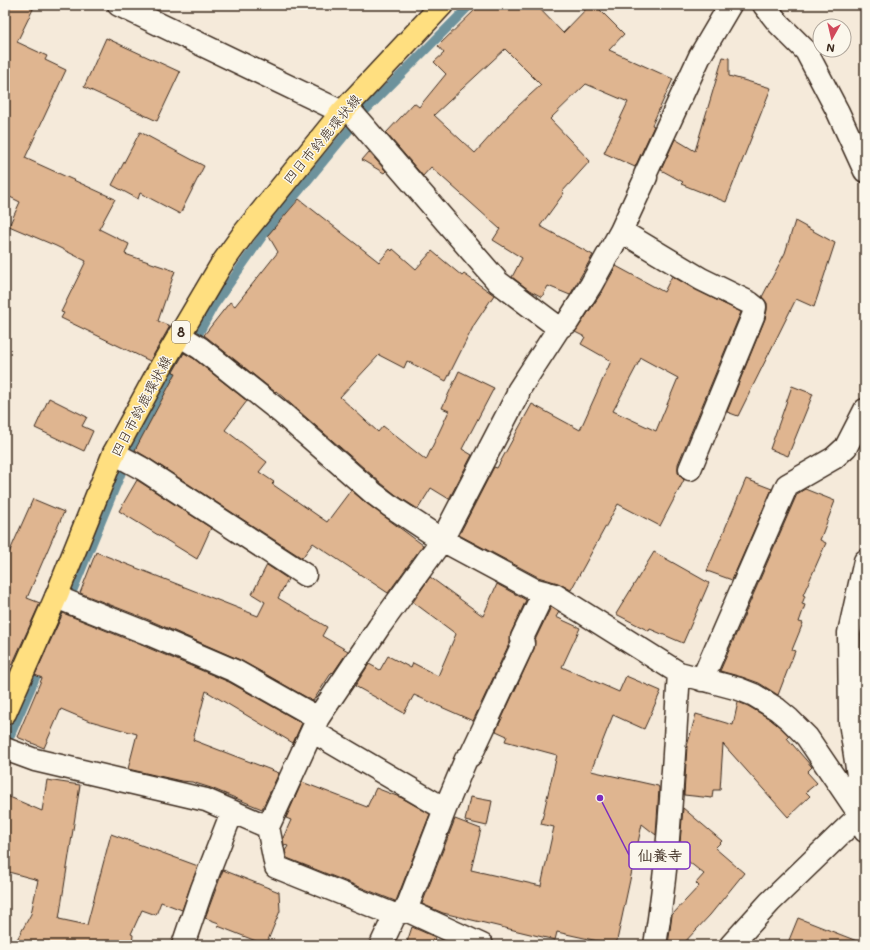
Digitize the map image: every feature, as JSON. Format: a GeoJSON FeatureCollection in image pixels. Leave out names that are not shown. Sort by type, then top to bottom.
{"type":"FeatureCollection","features":[{"type":"Feature","properties":{"kind":"main road","name":"四日市鈴鹿環状線"},"geometry":{"type":"LineString","coordinates":[[5,713],[57,598],[114,453],[158,370],[221,265],[244,233],[346,109],[442,5]]}},
{"type":"Feature","properties":{"kind":"street"},"geometry":{"type":"LineString","coordinates":[[119,5],[346,109],[498,282],[559,328]]}},
{"type":"Feature","properties":{"kind":"street"},"geometry":{"type":"LineString","coordinates":[[482,945],[401,913],[276,867],[268,827],[315,725],[379,627],[442,540],[518,394],[518,391],[559,328],[566,323],[590,286],[621,231],[700,56],[730,5]]}},
{"type":"Feature","properties":{"kind":"street"},"geometry":{"type":"LineString","coordinates":[[764,5],[779,24],[806,51],[838,112],[865,171]]}},
{"type":"Feature","properties":{"kind":"street"},"geometry":{"type":"LineString","coordinates":[[621,231],[701,279],[750,303],[755,307],[753,316],[690,470]]}},
{"type":"Feature","properties":{"kind":"street"},"geometry":{"type":"LineString","coordinates":[[179,335],[200,348],[284,414],[373,493],[442,540],[533,589],[555,595],[679,673],[738,689],[754,695],[777,709],[807,737],[863,823]]}},
{"type":"Feature","properties":{"kind":"street"},"geometry":{"type":"LineString","coordinates":[[702,680],[787,485],[834,458],[846,447],[865,410]]}},
{"type":"Feature","properties":{"kind":"street"},"geometry":{"type":"LineString","coordinates":[[114,453],[143,469],[305,575]]}},
{"type":"Feature","properties":{"kind":"street"},"geometry":{"type":"LineString","coordinates":[[863,823],[850,722],[849,633],[865,560]]}},
{"type":"Feature","properties":{"kind":"street"},"geometry":{"type":"LineString","coordinates":[[381,945],[401,913],[466,759],[471,755],[523,644],[522,638],[544,592]]}},
{"type":"Feature","properties":{"kind":"street"},"geometry":{"type":"LineString","coordinates":[[57,598],[235,670],[315,725],[445,809]]}},
{"type":"Feature","properties":{"kind":"street"},"geometry":{"type":"LineString","coordinates":[[655,945],[661,908],[670,811],[679,673]]}},
{"type":"Feature","properties":{"kind":"street"},"geometry":{"type":"LineString","coordinates":[[5,749],[35,760],[206,800],[268,827]]}},
{"type":"Feature","properties":{"kind":"street"},"geometry":{"type":"LineString","coordinates":[[183,945],[202,889],[232,812]]}},
{"type":"Feature","properties":{"kind":"street"},"geometry":{"type":"LineString","coordinates":[[730,945],[770,902],[863,823]]}},
{"type":"Feature","properties":{"kind":"building"},"geometry":{"type":"Polygon","coordinates":[[[5,5],[35,5],[17,42],[47,56],[45,60],[66,70],[25,158],[115,199],[99,229],[129,244],[125,254],[175,271],[158,321],[170,326],[150,361],[61,318],[64,313],[61,312],[86,261],[56,246],[9,226],[20,202],[8,196],[5,203],[5,5]]]}},
{"type":"Feature","properties":{"kind":"building"},"geometry":{"type":"Polygon","coordinates":[[[480,5],[536,5],[563,33],[590,5],[595,5],[624,34],[609,50],[673,79],[635,167],[604,153],[628,102],[586,84],[550,119],[590,161],[562,192],[564,193],[540,226],[593,255],[570,295],[548,286],[542,297],[529,290],[512,277],[522,258],[493,240],[500,229],[431,167],[423,176],[386,133],[414,103],[419,107],[446,74],[434,62],[444,53],[438,46],[480,5]],[[505,49],[434,115],[475,153],[508,115],[541,85],[505,49]]]}},
{"type":"Feature","properties":{"kind":"building"},"geometry":{"type":"Polygon","coordinates":[[[106,38],[180,72],[157,121],[84,87],[106,38]]]}},
{"type":"Feature","properties":{"kind":"building"},"geometry":{"type":"Polygon","coordinates":[[[723,57],[729,58],[729,76],[771,88],[726,202],[681,184],[683,182],[661,170],[675,139],[695,151],[723,57]]]}},
{"type":"Feature","properties":{"kind":"building"},"geometry":{"type":"Polygon","coordinates":[[[140,132],[204,166],[180,214],[140,193],[138,199],[112,185],[140,132]]]}},
{"type":"Feature","properties":{"kind":"building"},"geometry":{"type":"Polygon","coordinates":[[[369,152],[386,171],[384,173],[362,160],[369,152]]]}},
{"type":"Feature","properties":{"kind":"building"},"geometry":{"type":"Polygon","coordinates":[[[299,199],[379,262],[390,249],[392,251],[393,249],[416,269],[432,251],[462,276],[464,274],[494,295],[474,325],[446,381],[407,361],[404,368],[379,355],[340,397],[378,432],[383,426],[426,460],[449,411],[442,408],[459,371],[494,388],[462,449],[472,455],[449,499],[431,488],[418,509],[396,495],[276,391],[275,392],[204,335],[230,302],[235,306],[278,252],[268,235],[299,199]]]}},
{"type":"Feature","properties":{"kind":"building"},"geometry":{"type":"Polygon","coordinates":[[[795,221],[835,243],[814,307],[796,299],[738,416],[727,412],[765,319],[767,303],[762,297],[785,253],[795,221]]]}},
{"type":"Feature","properties":{"kind":"building"},"geometry":{"type":"Polygon","coordinates":[[[616,266],[664,292],[672,276],[696,290],[741,312],[678,464],[678,473],[684,480],[660,526],[618,504],[571,590],[558,583],[538,577],[459,535],[494,467],[497,468],[532,404],[580,430],[611,361],[581,344],[585,337],[575,332],[602,292],[616,266]],[[641,358],[613,411],[656,431],[678,378],[641,358]]]}},
{"type":"Feature","properties":{"kind":"building"},"geometry":{"type":"Polygon","coordinates":[[[184,353],[193,358],[247,401],[225,430],[267,462],[259,472],[274,482],[272,484],[327,522],[351,490],[366,503],[423,545],[388,593],[313,543],[302,558],[135,450],[176,373],[173,372],[184,353]]]}},
{"type":"Feature","properties":{"kind":"building"},"geometry":{"type":"Polygon","coordinates":[[[792,386],[813,394],[788,456],[770,449],[792,386]]]}},
{"type":"Feature","properties":{"kind":"building"},"geometry":{"type":"Polygon","coordinates":[[[49,398],[87,417],[82,426],[93,431],[84,451],[35,428],[49,398]]]}},
{"type":"Feature","properties":{"kind":"building"},"geometry":{"type":"Polygon","coordinates":[[[746,479],[772,489],[732,580],[707,571],[746,479]]]}},
{"type":"Feature","properties":{"kind":"building"},"geometry":{"type":"Polygon","coordinates":[[[137,480],[211,528],[197,559],[119,511],[137,480]]]}},
{"type":"Feature","properties":{"kind":"building"},"geometry":{"type":"Polygon","coordinates":[[[805,489],[835,501],[820,540],[826,543],[803,595],[805,596],[802,604],[805,605],[799,622],[803,623],[792,650],[795,651],[778,695],[759,683],[720,671],[797,494],[805,489]]]}},
{"type":"Feature","properties":{"kind":"building"},"geometry":{"type":"Polygon","coordinates":[[[33,499],[64,512],[27,598],[40,603],[12,665],[5,662],[5,562],[33,499]]]}},
{"type":"Feature","properties":{"kind":"building"},"geometry":{"type":"Polygon","coordinates":[[[96,552],[258,616],[265,602],[252,594],[267,565],[288,579],[278,598],[327,627],[322,636],[348,651],[313,701],[240,660],[149,620],[80,593],[96,552]]]}},
{"type":"Feature","properties":{"kind":"building"},"geometry":{"type":"Polygon","coordinates":[[[654,552],[709,583],[683,643],[650,629],[649,631],[616,614],[654,552]]]}},
{"type":"Feature","properties":{"kind":"building"},"geometry":{"type":"Polygon","coordinates":[[[430,577],[483,616],[497,584],[526,600],[511,633],[510,642],[473,721],[414,695],[404,713],[355,686],[369,664],[380,670],[388,656],[411,668],[413,663],[438,676],[456,634],[413,602],[430,577]]]}},
{"type":"Feature","properties":{"kind":"building"},"geometry":{"type":"Polygon","coordinates":[[[551,607],[559,612],[556,617],[580,628],[562,667],[619,692],[626,676],[661,691],[644,729],[613,715],[591,771],[658,786],[659,788],[656,835],[642,824],[616,945],[557,932],[555,940],[443,913],[422,904],[455,819],[481,829],[471,870],[541,886],[554,827],[541,824],[557,755],[505,741],[507,736],[496,731],[534,649],[535,640],[551,607]]]}},
{"type":"Feature","properties":{"kind":"building"},"geometry":{"type":"Polygon","coordinates":[[[63,613],[229,682],[302,723],[293,743],[206,691],[193,740],[279,773],[262,809],[211,788],[192,782],[181,781],[128,769],[137,734],[87,720],[61,709],[44,748],[17,737],[42,678],[35,675],[63,613]]]}},
{"type":"Feature","properties":{"kind":"building"},"geometry":{"type":"Polygon","coordinates":[[[738,702],[770,719],[781,728],[789,736],[787,738],[812,767],[807,772],[817,783],[806,792],[810,796],[788,817],[723,744],[720,790],[713,790],[712,798],[684,795],[687,746],[696,714],[733,725],[738,702]]]}},
{"type":"Feature","properties":{"kind":"building"},"geometry":{"type":"Polygon","coordinates":[[[47,780],[80,785],[59,919],[87,925],[111,834],[198,866],[182,910],[161,902],[156,915],[142,910],[131,934],[133,935],[132,945],[14,945],[31,914],[38,880],[5,871],[5,795],[42,811],[47,780]]]}},
{"type":"Feature","properties":{"kind":"building"},"geometry":{"type":"Polygon","coordinates":[[[302,782],[367,807],[376,788],[402,798],[430,814],[396,901],[287,858],[285,851],[288,846],[284,845],[283,838],[291,820],[286,818],[302,782]]]}},
{"type":"Feature","properties":{"kind":"building"},"geometry":{"type":"Polygon","coordinates":[[[470,797],[492,801],[487,826],[465,821],[470,797]]]}},
{"type":"Feature","properties":{"kind":"building"},"geometry":{"type":"Polygon","coordinates":[[[683,808],[722,841],[715,848],[744,873],[710,915],[682,945],[668,945],[672,915],[699,886],[696,883],[704,874],[679,854],[683,808]]]}},
{"type":"Feature","properties":{"kind":"building"},"geometry":{"type":"Polygon","coordinates":[[[223,870],[279,892],[280,911],[266,945],[218,926],[219,923],[205,918],[223,870]]]}},
{"type":"Feature","properties":{"kind":"building"},"geometry":{"type":"Polygon","coordinates":[[[798,918],[862,943],[862,945],[787,945],[798,918]]]}},
{"type":"Feature","properties":{"kind":"building"},"geometry":{"type":"Polygon","coordinates":[[[412,927],[435,937],[433,945],[406,945],[412,927]]]}},
{"type":"Feature","properties":{"kind":"waterway"},"geometry":{"type":"LineString","coordinates":[[199,333],[213,307],[267,230],[365,111],[470,5]]}},
{"type":"Feature","properties":{"kind":"waterway"},"geometry":{"type":"LineString","coordinates":[[59,624],[134,442],[173,370],[188,351]]}},
{"type":"Feature","properties":{"kind":"waterway"},"geometry":{"type":"LineString","coordinates":[[10,736],[41,665]]}},
{"type":"Feature","properties":{"kind":"place","name":"仙養寺"},"geometry":{"type":"Point","coordinates":[600,798]}}]}
